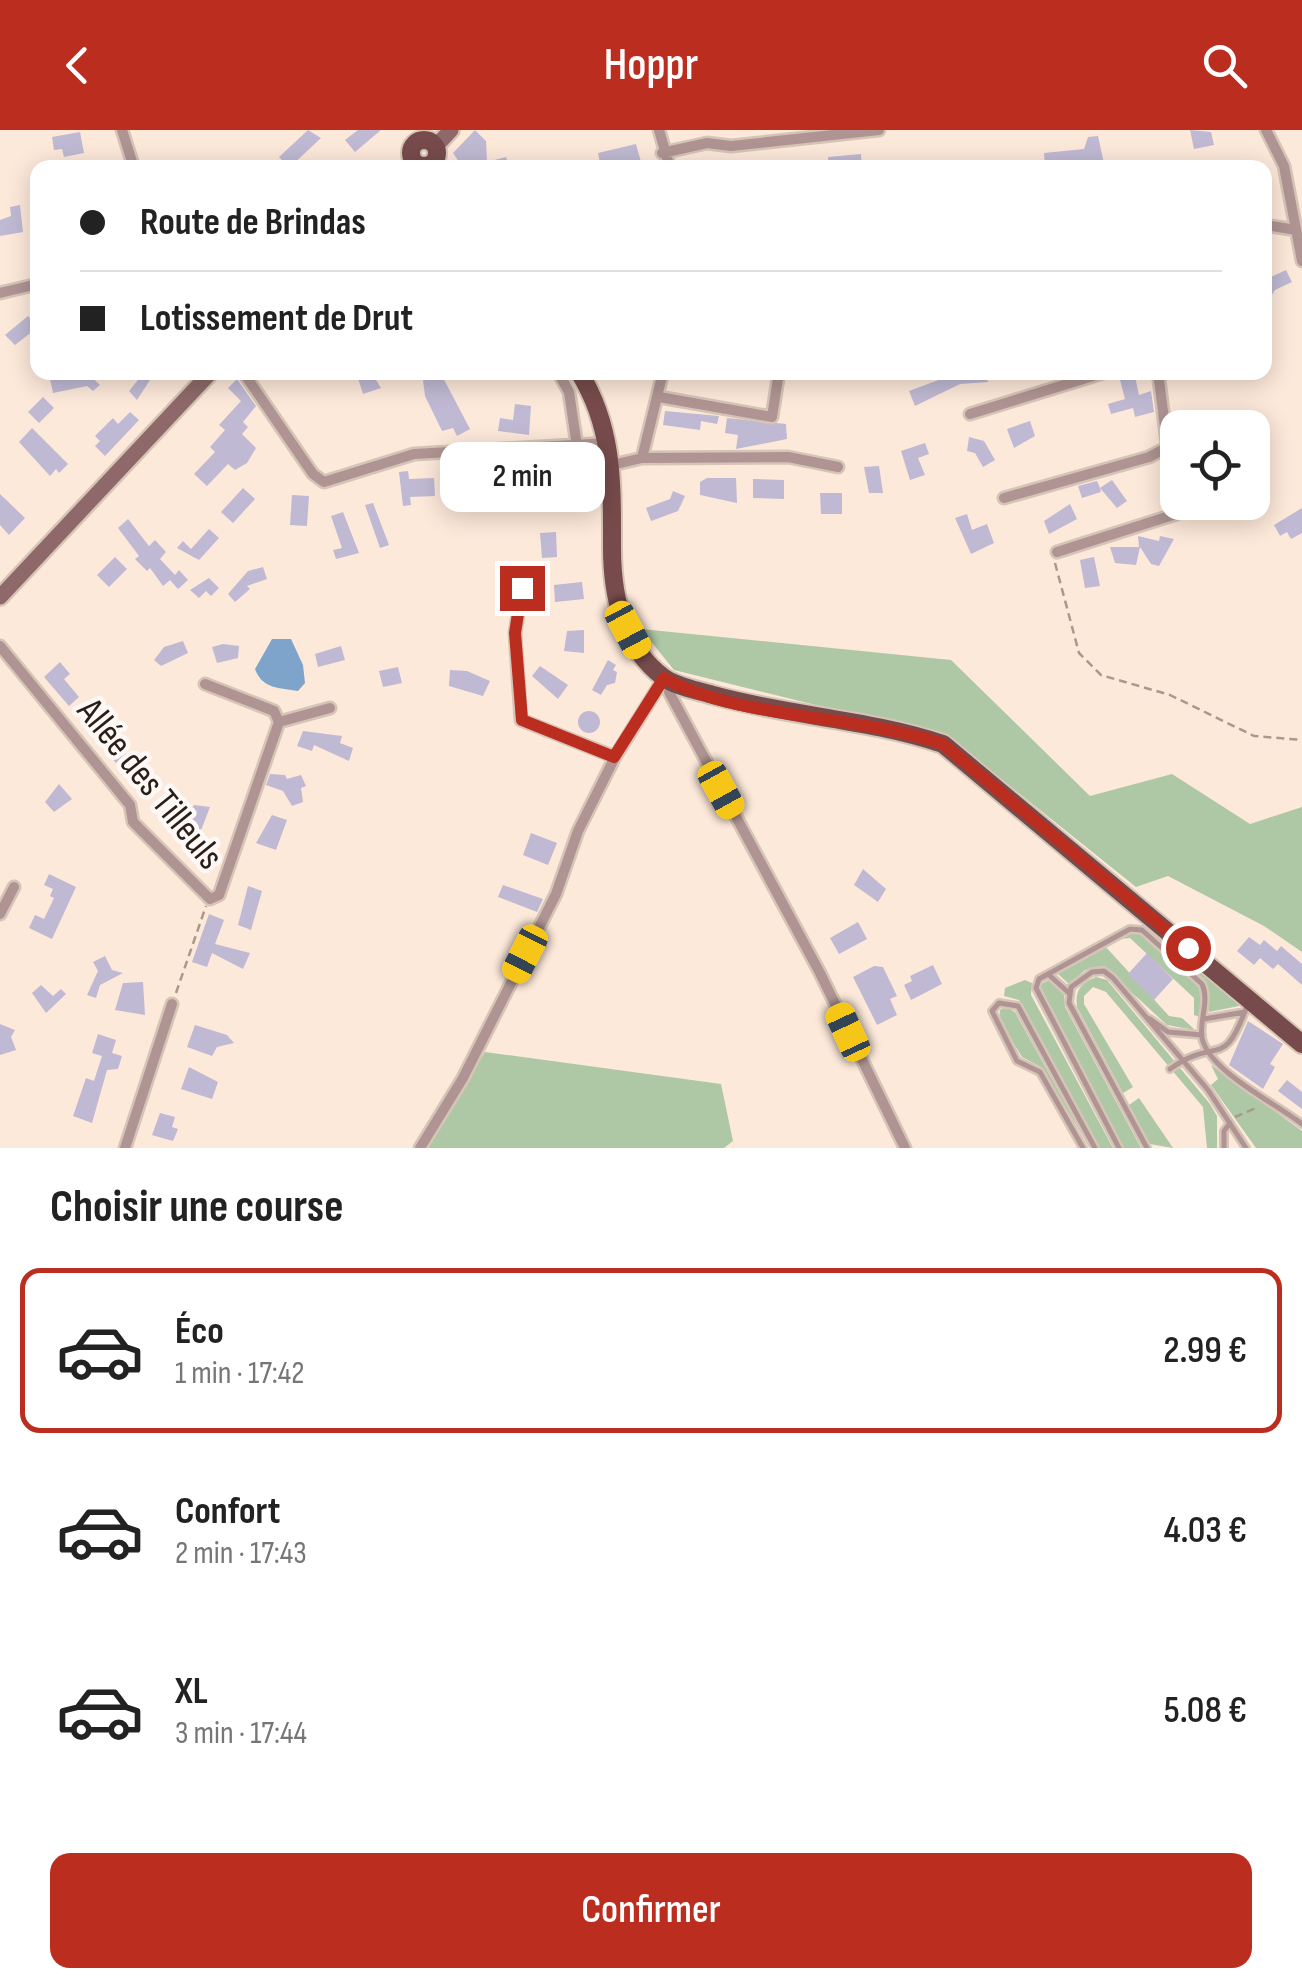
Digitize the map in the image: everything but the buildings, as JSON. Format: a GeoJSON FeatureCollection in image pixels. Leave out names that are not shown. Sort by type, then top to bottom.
{"type":"FeatureCollection","features":[{"type":"Feature","properties":{"kind":"main road"},"geometry":{"type":"LineString","coordinates":[[431,160],[451,130]]}},
{"type":"Feature","properties":{"kind":"main road"},"geometry":{"type":"LineString","coordinates":[[415,136],[425,140],[430,160]]}},
{"type":"Feature","properties":{"kind":"main road"},"geometry":{"type":"LineString","coordinates":[[0,597],[203,380]]}},
{"type":"Feature","properties":{"kind":"main road"},"geometry":{"type":"LineString","coordinates":[[581,380],[609,444],[612,582],[618,606],[642,657],[668,680],[744,703],[900,730],[943,744],[1247,1006],[1302,1044]]}},
{"type":"Feature","properties":{"kind":"street"},"geometry":{"type":"LineString","coordinates":[[122,130],[131,160]]}},
{"type":"Feature","properties":{"kind":"street"},"geometry":{"type":"LineString","coordinates":[[658,130],[666,160]]}},
{"type":"Feature","properties":{"kind":"street"},"geometry":{"type":"LineString","coordinates":[[662,153],[707,143],[731,146],[879,130]]}},
{"type":"Feature","properties":{"kind":"street"},"geometry":{"type":"LineString","coordinates":[[1266,130],[1284,166],[1302,262]]}},
{"type":"Feature","properties":{"kind":"street"},"geometry":{"type":"LineString","coordinates":[[1272,226],[1296,230]]}},
{"type":"Feature","properties":{"kind":"street"},"geometry":{"type":"LineString","coordinates":[[0,293],[30,286]]}},
{"type":"Feature","properties":{"kind":"street"},"geometry":{"type":"LineString","coordinates":[[249,380],[313,474],[324,482],[365,473],[414,454],[609,444]]}},
{"type":"Feature","properties":{"kind":"street"},"geometry":{"type":"LineString","coordinates":[[562,380],[569,392],[577,446]]}},
{"type":"Feature","properties":{"kind":"street"},"geometry":{"type":"LineString","coordinates":[[642,458],[662,380]]}},
{"type":"Feature","properties":{"kind":"street"},"geometry":{"type":"LineString","coordinates":[[659,397],[772,417],[777,380]]}},
{"type":"Feature","properties":{"kind":"street"},"geometry":{"type":"LineString","coordinates":[[970,414],[1080,380]]}},
{"type":"Feature","properties":{"kind":"street"},"geometry":{"type":"LineString","coordinates":[[1159,380],[1163,410]]}},
{"type":"Feature","properties":{"kind":"street"},"geometry":{"type":"LineString","coordinates":[[1004,498],[1160,451]]}},
{"type":"Feature","properties":{"kind":"street"},"geometry":{"type":"LineString","coordinates":[[612,465],[642,458],[788,458],[838,467]]}},
{"type":"Feature","properties":{"kind":"street"},"geometry":{"type":"LineString","coordinates":[[1057,552],[1160,519]]}},
{"type":"Feature","properties":{"kind":"street"},"geometry":{"type":"LineString","coordinates":[[522,588],[515,633],[522,720],[614,757]]}},
{"type":"Feature","properties":{"kind":"street","name":"Allée des Tilleuls"},"geometry":{"type":"LineString","coordinates":[[0,646],[130,805],[133,822],[203,897],[210,899],[219,896],[279,722]]}},
{"type":"Feature","properties":{"kind":"street"},"geometry":{"type":"LineString","coordinates":[[420,1148],[463,1078],[556,894],[578,831],[614,757],[668,680]]}},
{"type":"Feature","properties":{"kind":"street"},"geometry":{"type":"LineString","coordinates":[[668,680],[669,692],[690,735],[820,973],[905,1148]]}},
{"type":"Feature","properties":{"kind":"street"},"geometry":{"type":"LineString","coordinates":[[206,684],[274,711],[279,722],[330,708]]}},
{"type":"Feature","properties":{"kind":"street"},"geometry":{"type":"LineString","coordinates":[[0,914],[14,888]]}},
{"type":"Feature","properties":{"kind":"street"},"geometry":{"type":"LineString","coordinates":[[125,1148],[172,1004]]}},
{"type":"Feature","properties":{"kind":"lane"},"geometry":{"type":"LineString","coordinates":[[1119,1148],[1036,995],[1040,979],[1119,931],[1142,930],[1202,984],[1206,992],[1202,1035],[1217,1065],[1302,1124]]}},
{"type":"Feature","properties":{"kind":"lane"},"geometry":{"type":"LineString","coordinates":[[1070,994],[1082,976],[1104,970],[1182,1060],[1231,1122],[1246,1148]]}},
{"type":"Feature","properties":{"kind":"lane"},"geometry":{"type":"LineString","coordinates":[[1048,974],[1070,994],[1075,1016],[1147,1148]]}},
{"type":"Feature","properties":{"kind":"lane"},"geometry":{"type":"LineString","coordinates":[[1084,1148],[1040,1072],[1017,1061],[992,1012],[999,1003],[1018,1006],[1094,1148]]}},
{"type":"Feature","properties":{"kind":"lane"},"geometry":{"type":"LineString","coordinates":[[1203,1020],[1247,1006]]}},
{"type":"Feature","properties":{"kind":"lane"},"geometry":{"type":"LineString","coordinates":[[1170,1068],[1190,1054],[1230,1046],[1247,1006]]}},
{"type":"Feature","properties":{"kind":"lane"},"geometry":{"type":"LineString","coordinates":[[1147,1018],[1168,1032],[1202,1035]]}},
{"type":"Feature","properties":{"kind":"lane"},"geometry":{"type":"LineString","coordinates":[[1224,1148],[1224,1132],[1231,1122]]}},
{"type":"Feature","properties":{"kind":"path"},"geometry":{"type":"LineString","coordinates":[[1057,552],[1054,566],[1079,653],[1101,675],[1170,695],[1254,736],[1302,740]]}},
{"type":"Feature","properties":{"kind":"path"},"geometry":{"type":"LineString","coordinates":[[172,1004],[210,899]]}},
{"type":"Feature","properties":{"kind":"path"},"geometry":{"type":"LineString","coordinates":[[1231,1122],[1243,1110],[1259,1106],[1265,1097]]}},
{"type":"Feature","properties":{"kind":"green space"},"geometry":{"type":"Polygon","coordinates":[[[641,629],[951,660],[1090,796],[1172,774],[1250,824],[1302,807],[1302,952],[1264,926],[1168,876],[1136,887],[950,738],[674,670],[641,629]]]}},
{"type":"Feature","properties":{"kind":"green space"},"geometry":{"type":"Polygon","coordinates":[[[1145,920],[1238,997],[1239,1006],[1209,1012],[1205,980],[1142,926],[1145,920]]]}},
{"type":"Feature","properties":{"kind":"green space"},"geometry":{"type":"Polygon","coordinates":[[[1128,933],[1141,934],[1196,982],[1202,990],[1200,1017],[1194,1015],[1194,998],[1130,938],[1120,939],[1128,933]]]}},
{"type":"Feature","properties":{"kind":"green space"},"geometry":{"type":"Polygon","coordinates":[[[1104,945],[1169,1016],[1182,1018],[1195,1030],[1167,1025],[1103,966],[1085,970],[1069,984],[1058,974],[1104,945]]]}},
{"type":"Feature","properties":{"kind":"green space"},"geometry":{"type":"Polygon","coordinates":[[[1096,977],[1107,980],[1210,1104],[1217,1116],[1217,1148],[1207,1148],[1203,1107],[1106,992],[1093,987],[1084,996],[1084,1004],[1133,1087],[1123,1093],[1077,1007],[1080,988],[1096,977]]]}},
{"type":"Feature","properties":{"kind":"green space"},"geometry":{"type":"Polygon","coordinates":[[[1025,980],[1032,983],[1031,995],[1113,1148],[1100,1148],[1019,1000],[1004,996],[1005,988],[1025,980]]]}},
{"type":"Feature","properties":{"kind":"green space"},"geometry":{"type":"Polygon","coordinates":[[[1049,980],[1064,994],[1065,1007],[1141,1148],[1122,1148],[1039,995],[1041,984],[1049,980]]]}},
{"type":"Feature","properties":{"kind":"green space"},"geometry":{"type":"Polygon","coordinates":[[[1005,1007],[1015,1012],[1090,1148],[1041,1067],[1022,1057],[999,1020],[1000,1010],[1005,1007]]]}},
{"type":"Feature","properties":{"kind":"green space"},"geometry":{"type":"Polygon","coordinates":[[[485,1052],[721,1084],[733,1141],[724,1148],[425,1148],[485,1052]]]}},
{"type":"Feature","properties":{"kind":"green space"},"geometry":{"type":"Polygon","coordinates":[[[1211,1065],[1302,1131],[1302,1148],[1256,1148],[1211,1085],[1218,1079],[1211,1065]]]}},
{"type":"Feature","properties":{"kind":"green space"},"geometry":{"type":"Polygon","coordinates":[[[1139,1098],[1173,1148],[1150,1144],[1129,1105],[1139,1098]]]}},
{"type":"Feature","properties":{"kind":"water"},"geometry":{"type":"Polygon","coordinates":[[[272,639],[291,639],[303,665],[305,683],[298,691],[272,686],[258,676],[255,669],[272,639]]]}},
{"type":"Feature","properties":{"kind":"route"},"geometry":{"type":"LineString","coordinates":[[522,588],[515,633],[522,720],[614,757],[664,678],[744,703],[900,730],[943,744],[1188,948]]}}]}
